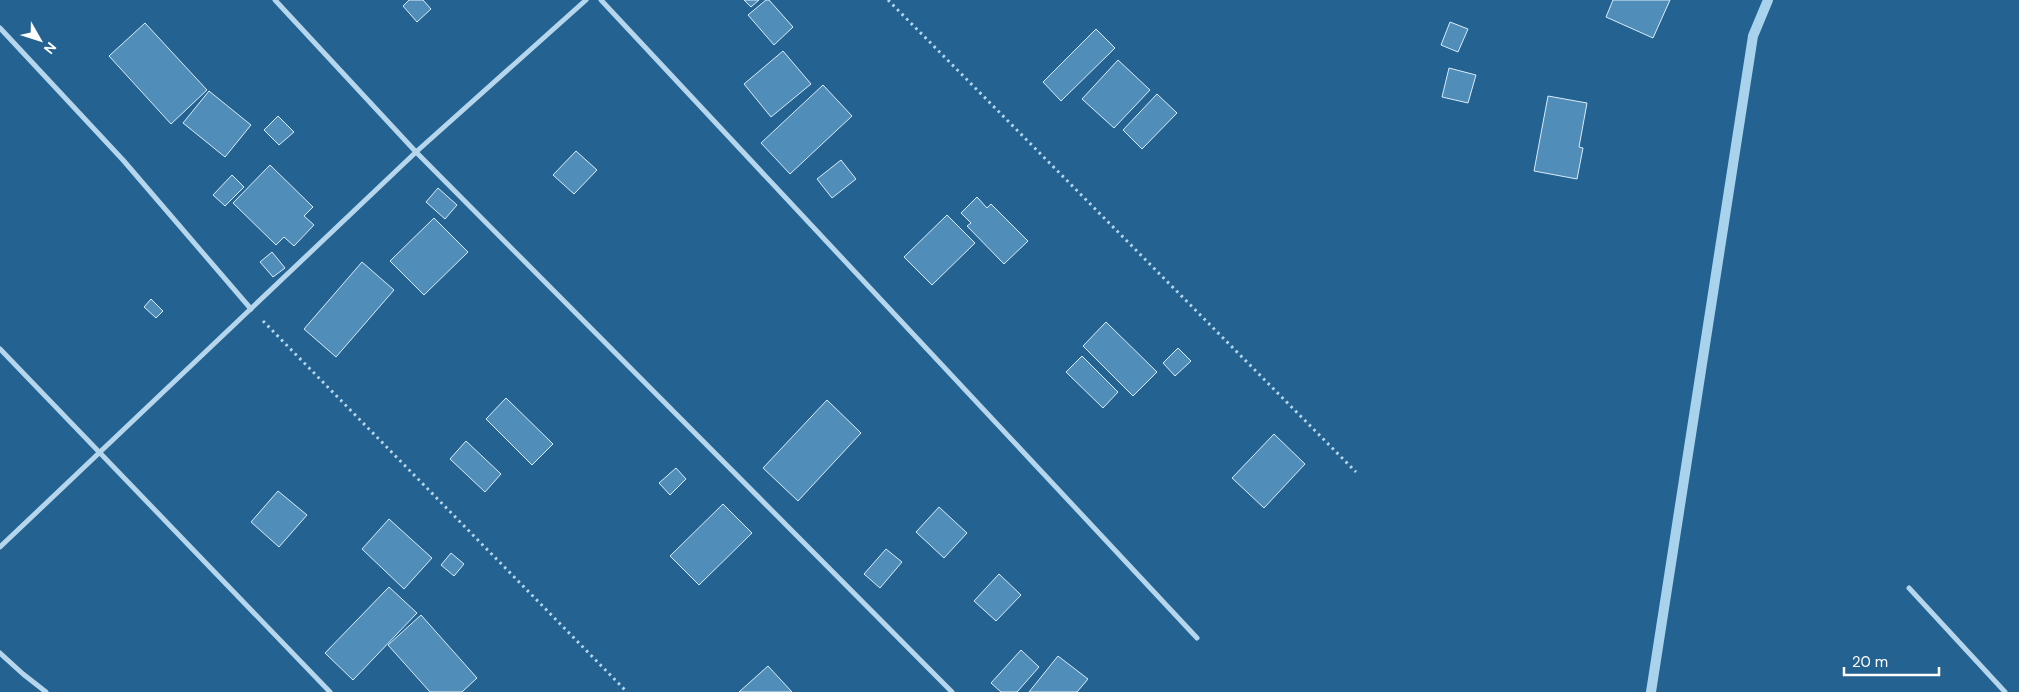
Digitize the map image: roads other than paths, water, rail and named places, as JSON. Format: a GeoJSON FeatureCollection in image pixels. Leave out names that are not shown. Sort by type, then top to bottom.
{"type":"FeatureCollection","features":[{"type":"Feature","properties":{"kind":"street"},"geometry":{"type":"LineString","coordinates":[[275,0],[416,152],[952,692]]}},
{"type":"Feature","properties":{"kind":"street"},"geometry":{"type":"LineString","coordinates":[[0,547],[416,152],[586,0]]}},
{"type":"Feature","properties":{"kind":"street"},"geometry":{"type":"LineString","coordinates":[[601,0],[1197,638]]}},
{"type":"Feature","properties":{"kind":"street"},"geometry":{"type":"LineString","coordinates":[[0,28],[124,160],[251,309]]}},
{"type":"Feature","properties":{"kind":"street"},"geometry":{"type":"LineString","coordinates":[[0,349],[330,692]]}},
{"type":"Feature","properties":{"kind":"street"},"geometry":{"type":"LineString","coordinates":[[1909,588],[2005,692]]}},
{"type":"Feature","properties":{"kind":"street"},"geometry":{"type":"LineString","coordinates":[[0,653],[46,692]]}},
{"type":"Feature","properties":{"kind":"waterway"},"geometry":{"type":"LineString","coordinates":[[1651,692],[1753,36],[1768,0]]}}]}
